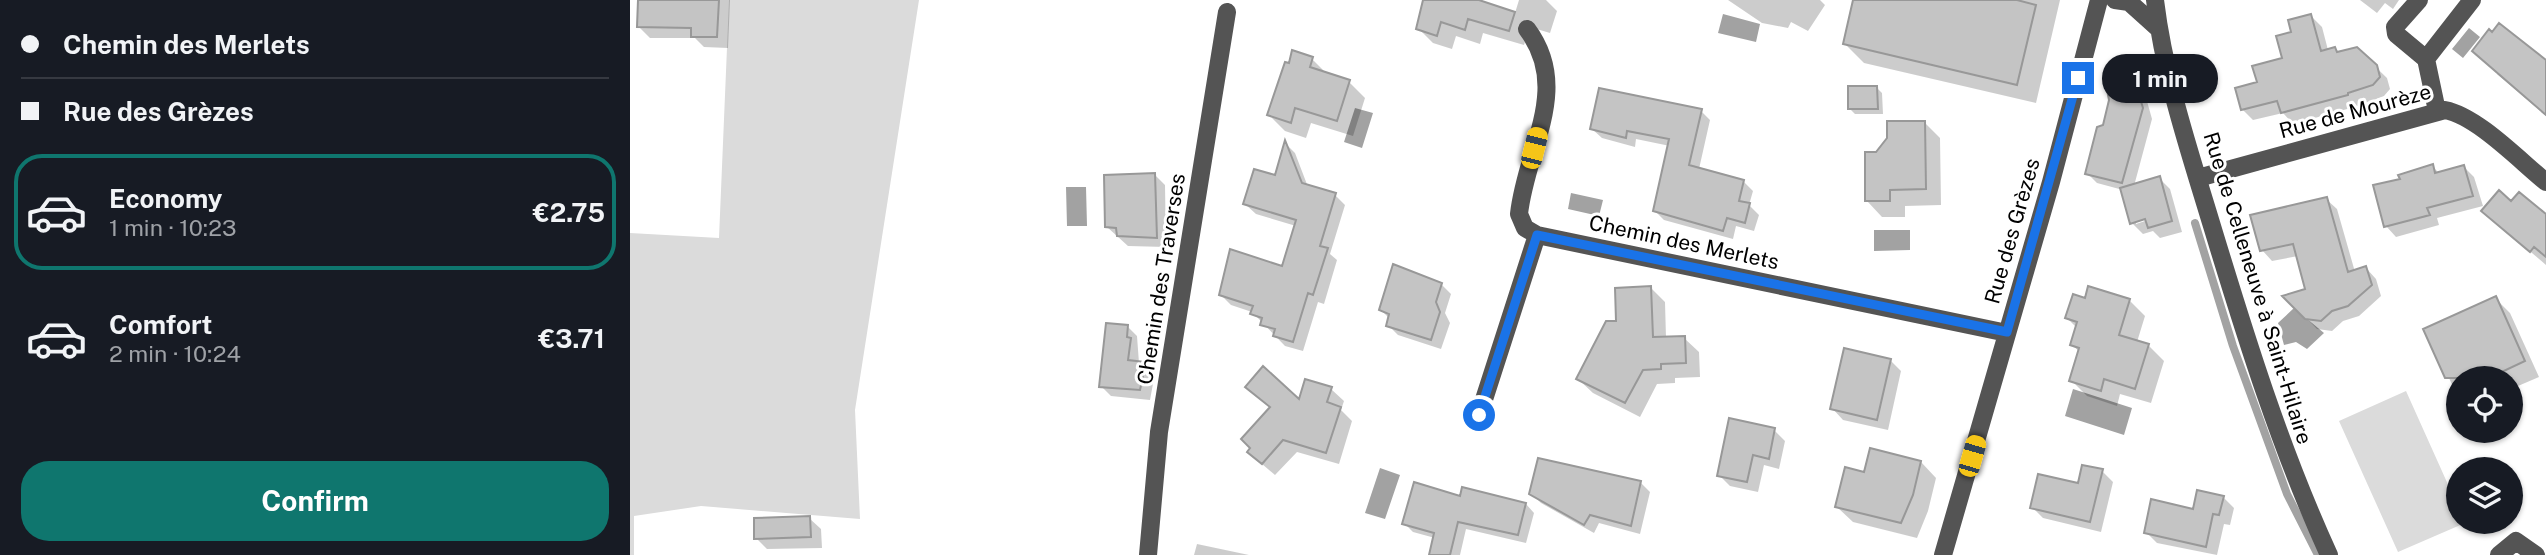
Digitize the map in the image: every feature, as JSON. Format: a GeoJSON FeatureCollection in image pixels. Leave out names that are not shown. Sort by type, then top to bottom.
{"type":"FeatureCollection","features":[{"type":"Feature","properties":{"kind":"street","name":"Rue des Grèzes"},"geometry":{"type":"LineString","coordinates":[[1943,555],[2051,182],[2099,0]]}},
{"type":"Feature","properties":{"kind":"street"},"geometry":{"type":"LineString","coordinates":[[2115,0],[2129,2],[2159,29]]}},
{"type":"Feature","properties":{"kind":"street","name":"Rue de Celleneuve à Saint-Hilaire"},"geometry":{"type":"LineString","coordinates":[[2155,0],[2159,29],[2198,178],[2258,378],[2285,455],[2329,555]]}},
{"type":"Feature","properties":{"kind":"street"},"geometry":{"type":"LineString","coordinates":[[2419,0],[2395,27],[2396,34],[2426,59],[2437,111]]}},
{"type":"Feature","properties":{"kind":"street"},"geometry":{"type":"LineString","coordinates":[[2426,59],[2472,0]]}},
{"type":"Feature","properties":{"kind":"street","name":"Chemin des Traverses"},"geometry":{"type":"LineString","coordinates":[[1148,555],[1159,432],[1227,12]]}},
{"type":"Feature","properties":{"kind":"street"},"geometry":{"type":"LineString","coordinates":[[1479,415],[1537,235],[1525,228],[1519,214],[1546,101],[1548,71],[1539,45],[1527,29]]}},
{"type":"Feature","properties":{"kind":"street","name":"Rue de Mourèze"},"geometry":{"type":"LineString","coordinates":[[2198,178],[2437,111],[2452,112],[2470,121],[2546,182]]}},
{"type":"Feature","properties":{"kind":"street","name":"Chemin des Merlets"},"geometry":{"type":"LineString","coordinates":[[1537,235],[2007,332]]}},
{"type":"Feature","properties":{"kind":"street"},"geometry":{"type":"LineString","coordinates":[[2499,555],[2516,541],[2536,555]]}},
{"type":"Feature","properties":{"kind":"shaded area"},"geometry":{"type":"Polygon","coordinates":[[[729,0],[919,0],[855,410],[860,519],[701,506],[634,516],[634,555],[630,555],[630,233],[719,238],[729,0]]]}},
{"type":"Feature","properties":{"kind":"shaded area"},"geometry":{"type":"Polygon","coordinates":[[[1723,14],[1760,24],[1756,42],[1718,33],[1723,14]]]}},
{"type":"Feature","properties":{"kind":"shaded area"},"geometry":{"type":"Polygon","coordinates":[[[2469,28],[2480,37],[2463,58],[2452,49],[2469,28]]]}},
{"type":"Feature","properties":{"kind":"shaded area"},"geometry":{"type":"Polygon","coordinates":[[[1355,108],[1373,113],[1362,148],[1344,142],[1355,108]]]}},
{"type":"Feature","properties":{"kind":"shaded area"},"geometry":{"type":"Polygon","coordinates":[[[1066,187],[1086,187],[1087,226],[1067,226],[1066,187]]]}},
{"type":"Feature","properties":{"kind":"shaded area"},"geometry":{"type":"Polygon","coordinates":[[[1571,193],[1603,200],[1599,216],[1568,209],[1571,193]]]}},
{"type":"Feature","properties":{"kind":"shaded area"},"geometry":{"type":"Polygon","coordinates":[[[1874,230],[1910,230],[1910,250],[1874,251],[1874,230]]]}},
{"type":"Feature","properties":{"kind":"shaded area"},"geometry":{"type":"Polygon","coordinates":[[[2294,308],[2324,333],[2307,349],[2296,342],[2284,345],[2278,323],[2294,308]]]}},
{"type":"Feature","properties":{"kind":"shaded area"},"geometry":{"type":"Polygon","coordinates":[[[2073,389],[2132,408],[2124,435],[2065,416],[2073,389]]]}},
{"type":"Feature","properties":{"kind":"shaded area"},"geometry":{"type":"Polygon","coordinates":[[[2406,391],[2446,480],[2446,531],[2398,552],[2339,421],[2406,391]]]}},
{"type":"Feature","properties":{"kind":"shaded area"},"geometry":{"type":"Polygon","coordinates":[[[1380,468],[1400,475],[1385,519],[1365,513],[1380,468]]]}},
{"type":"Feature","properties":{"kind":"building"},"geometry":{"type":"Polygon","coordinates":[[[638,0],[719,0],[717,37],[691,37],[691,28],[637,27],[638,0]]]}},
{"type":"Feature","properties":{"kind":"building"},"geometry":{"type":"Polygon","coordinates":[[[1423,0],[1479,0],[1515,12],[1509,31],[1468,19],[1465,30],[1441,22],[1437,36],[1416,29],[1423,0]]]}},
{"type":"Feature","properties":{"kind":"building"},"geometry":{"type":"Polygon","coordinates":[[[1853,0],[2017,0],[2036,5],[2017,85],[1843,44],[1853,0]]]}},
{"type":"Feature","properties":{"kind":"building"},"geometry":{"type":"Polygon","coordinates":[[[2311,14],[2321,51],[2335,47],[2337,52],[2357,47],[2377,65],[2380,77],[2373,85],[2348,95],[2281,113],[2277,101],[2241,110],[2235,88],[2257,82],[2252,66],[2282,58],[2276,36],[2291,32],[2288,20],[2311,14]]]}},
{"type":"Feature","properties":{"kind":"building"},"geometry":{"type":"Polygon","coordinates":[[[2499,23],[2546,60],[2546,115],[2472,51],[2489,29],[2492,32],[2499,23]]]}},
{"type":"Feature","properties":{"kind":"building"},"geometry":{"type":"Polygon","coordinates":[[[1292,50],[1313,57],[1310,67],[1350,80],[1337,121],[1295,108],[1291,123],[1267,115],[1285,62],[1289,63],[1292,50]]]}},
{"type":"Feature","properties":{"kind":"building"},"geometry":{"type":"Polygon","coordinates":[[[2135,82],[2143,108],[2122,183],[2085,174],[2097,127],[2103,125],[2109,100],[2107,90],[2135,82]]]}},
{"type":"Feature","properties":{"kind":"building"},"geometry":{"type":"Polygon","coordinates":[[[1848,86],[1877,86],[1878,109],[1848,109],[1848,86]]]}},
{"type":"Feature","properties":{"kind":"building"},"geometry":{"type":"Polygon","coordinates":[[[1599,88],[1702,109],[1689,165],[1744,180],[1739,201],[1750,203],[1745,223],[1727,218],[1723,231],[1653,211],[1669,139],[1627,131],[1626,138],[1590,129],[1599,88]]]}},
{"type":"Feature","properties":{"kind":"building"},"geometry":{"type":"Polygon","coordinates":[[[1887,121],[1925,121],[1926,189],[1890,190],[1890,201],[1865,201],[1865,152],[1876,152],[1887,138],[1887,121]]]}},
{"type":"Feature","properties":{"kind":"building"},"geometry":{"type":"Polygon","coordinates":[[[1285,140],[1302,183],[1336,193],[1320,246],[1328,248],[1313,295],[1308,293],[1293,342],[1273,336],[1275,329],[1260,325],[1262,318],[1250,314],[1253,306],[1219,295],[1230,249],[1282,266],[1296,220],[1243,204],[1254,169],[1275,175],[1285,140]]]}},
{"type":"Feature","properties":{"kind":"building"},"geometry":{"type":"Polygon","coordinates":[[[2433,164],[2435,173],[2464,165],[2473,196],[2427,208],[2430,215],[2384,227],[2373,185],[2400,179],[2398,175],[2433,164]]]}},
{"type":"Feature","properties":{"kind":"building"},"geometry":{"type":"Polygon","coordinates":[[[1155,173],[1157,238],[1117,236],[1116,228],[1105,227],[1104,175],[1155,173]]]}},
{"type":"Feature","properties":{"kind":"building"},"geometry":{"type":"Polygon","coordinates":[[[2160,176],[2172,221],[2148,228],[2145,219],[2130,224],[2120,188],[2160,176]]]}},
{"type":"Feature","properties":{"kind":"building"},"geometry":{"type":"Polygon","coordinates":[[[2499,190],[2511,201],[2519,192],[2546,214],[2546,257],[2534,247],[2530,252],[2481,211],[2499,190]]]}},
{"type":"Feature","properties":{"kind":"building"},"geometry":{"type":"Polygon","coordinates":[[[2327,197],[2348,272],[2366,266],[2372,285],[2348,306],[2332,311],[2321,321],[2305,319],[2282,296],[2305,289],[2293,244],[2260,251],[2250,215],[2327,197]]]}},
{"type":"Feature","properties":{"kind":"building"},"geometry":{"type":"Polygon","coordinates":[[[1393,264],[1442,283],[1436,302],[1440,312],[1431,340],[1386,326],[1389,314],[1379,310],[1393,264]]]}},
{"type":"Feature","properties":{"kind":"building"},"geometry":{"type":"Polygon","coordinates":[[[1651,286],[1653,337],[1685,336],[1686,363],[1661,364],[1661,369],[1643,370],[1625,403],[1576,379],[1606,321],[1616,321],[1615,288],[1651,286]]]}},
{"type":"Feature","properties":{"kind":"building"},"geometry":{"type":"Polygon","coordinates":[[[2088,286],[2130,299],[2119,335],[2149,344],[2135,389],[2104,379],[2101,391],[2069,381],[2079,348],[2070,345],[2077,322],[2065,318],[2073,294],[2085,298],[2088,286]]]}},
{"type":"Feature","properties":{"kind":"building"},"geometry":{"type":"Polygon","coordinates":[[[2496,296],[2525,361],[2514,366],[2446,366],[2445,378],[2423,329],[2496,296]]]}},
{"type":"Feature","properties":{"kind":"building"},"geometry":{"type":"Polygon","coordinates":[[[1106,323],[1128,325],[1127,337],[1131,338],[1128,360],[1146,362],[1140,390],[1099,387],[1106,323]]]}},
{"type":"Feature","properties":{"kind":"building"},"geometry":{"type":"Polygon","coordinates":[[[1844,348],[1891,359],[1877,420],[1830,409],[1844,348]]]}},
{"type":"Feature","properties":{"kind":"building"},"geometry":{"type":"Polygon","coordinates":[[[1263,366],[1299,399],[1305,379],[1332,387],[1327,402],[1341,407],[1326,453],[1283,440],[1262,464],[1247,452],[1250,448],[1241,439],[1270,407],[1245,387],[1263,366]]]}},
{"type":"Feature","properties":{"kind":"building"},"geometry":{"type":"Polygon","coordinates":[[[1729,418],[1775,428],[1769,459],[1753,455],[1747,482],[1717,476],[1729,418]]]}},
{"type":"Feature","properties":{"kind":"building"},"geometry":{"type":"Polygon","coordinates":[[[1870,448],[1921,461],[1913,495],[1901,523],[1835,507],[1845,467],[1864,472],[1870,448]]]}},
{"type":"Feature","properties":{"kind":"building"},"geometry":{"type":"Polygon","coordinates":[[[1538,458],[1641,481],[1631,526],[1590,515],[1584,525],[1529,494],[1538,458]]]}},
{"type":"Feature","properties":{"kind":"building"},"geometry":{"type":"Polygon","coordinates":[[[2082,465],[2103,469],[2090,522],[2030,508],[2038,474],[2078,483],[2082,465]]]}},
{"type":"Feature","properties":{"kind":"building"},"geometry":{"type":"Polygon","coordinates":[[[1414,482],[1460,496],[1462,487],[1526,503],[1518,535],[1458,522],[1450,555],[1429,555],[1434,533],[1402,524],[1414,482]]]}},
{"type":"Feature","properties":{"kind":"building"},"geometry":{"type":"Polygon","coordinates":[[[2197,490],[2224,496],[2219,515],[2213,514],[2206,547],[2144,533],[2151,499],[2193,509],[2197,490]]]}},
{"type":"Feature","properties":{"kind":"building"},"geometry":{"type":"Polygon","coordinates":[[[810,516],[811,537],[754,539],[754,518],[810,516]]]}},
{"type":"Feature","properties":{"kind":"waterway"},"geometry":{"type":"LineString","coordinates":[[2195,223],[2233,346],[2287,494],[2318,555]]}},
{"type":"Feature","properties":{"kind":"route"},"geometry":{"type":"LineString","coordinates":[[1479,415],[1537,235],[2007,332],[2078,78]]}}]}
